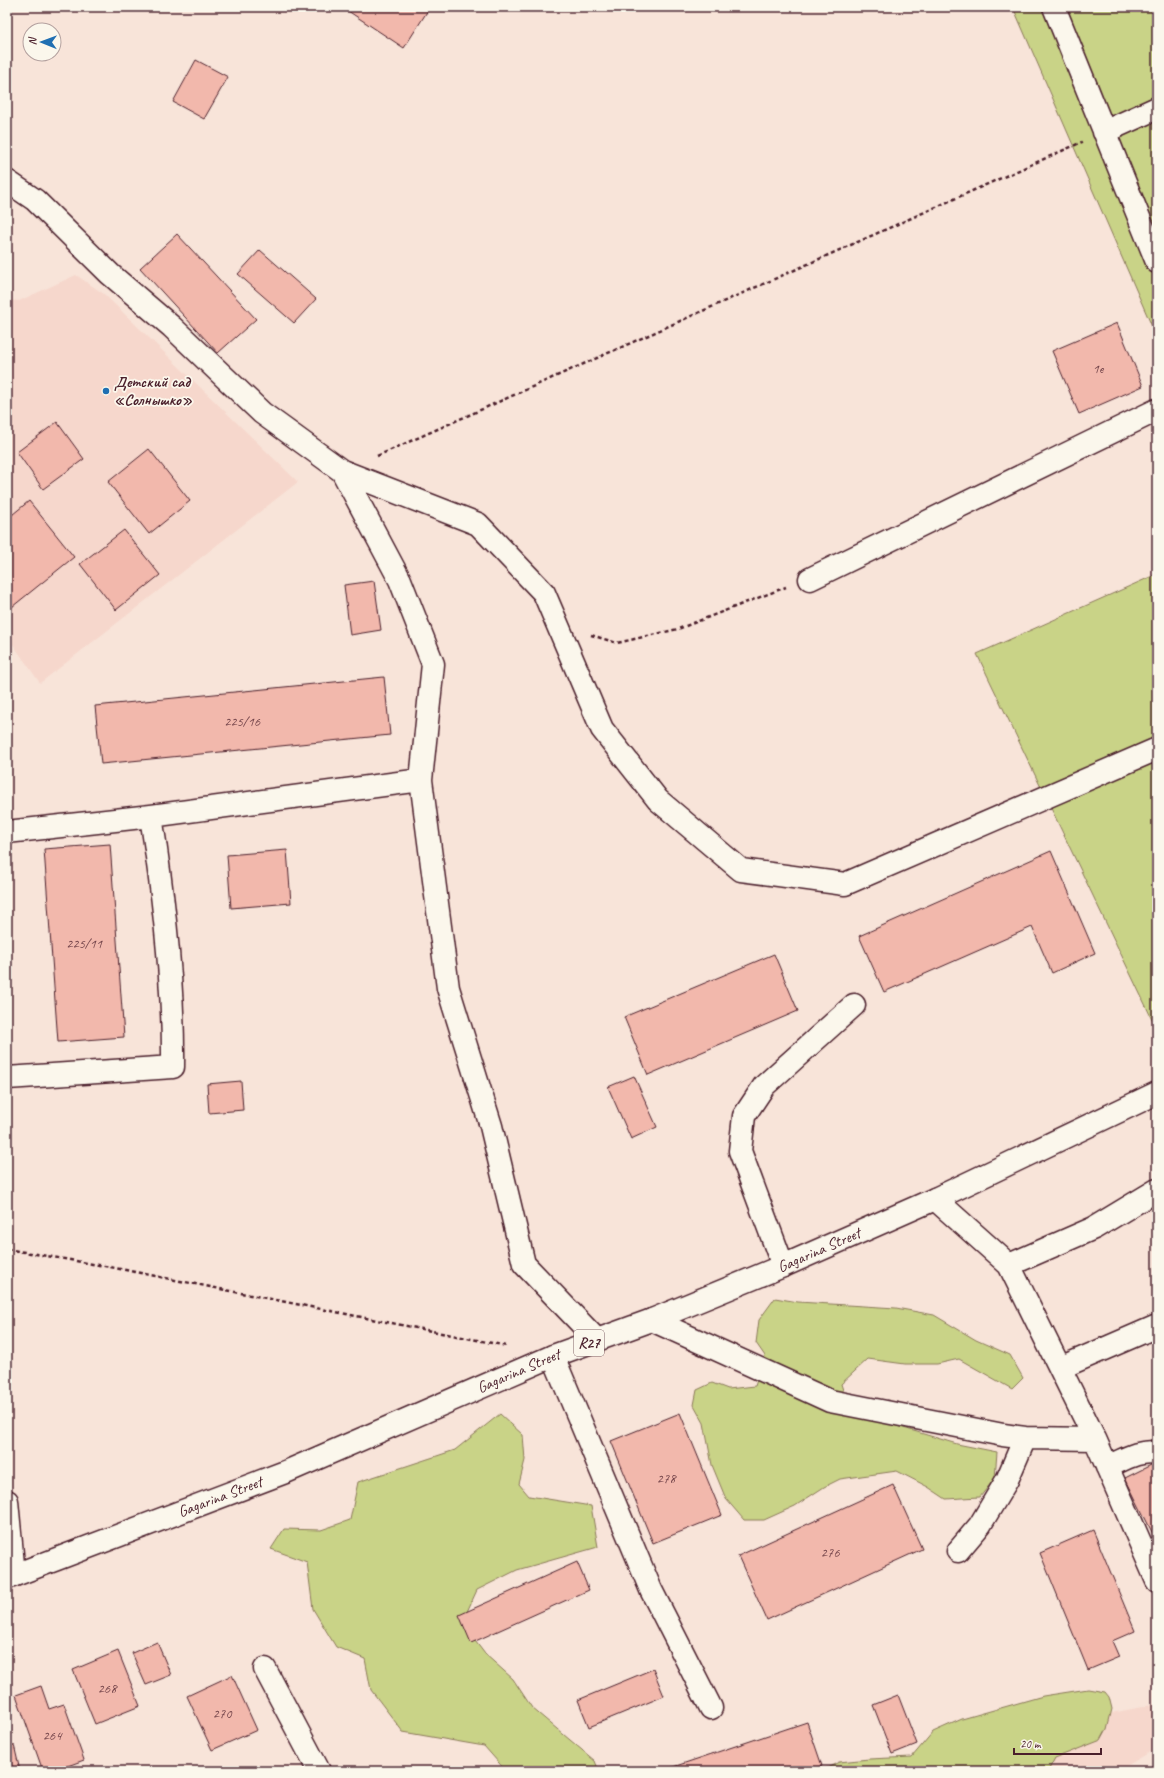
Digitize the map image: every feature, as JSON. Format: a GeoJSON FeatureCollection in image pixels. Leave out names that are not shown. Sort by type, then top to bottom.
{"type":"FeatureCollection","features":[{"type":"Feature","properties":{"kind":"main road"},"geometry":{"type":"LineString","coordinates":[[1054,7],[1157,262]]}},
{"type":"Feature","properties":{"kind":"main road"},"geometry":{"type":"LineString","coordinates":[[1104,132],[1157,108]]}},
{"type":"Feature","properties":{"kind":"main road"},"geometry":{"type":"LineString","coordinates":[[7,181],[35,200],[110,274],[172,327],[262,413],[342,471],[478,524],[544,593],[602,729],[658,800],[741,870],[845,884],[1157,749]]}},
{"type":"Feature","properties":{"kind":"main road"},"geometry":{"type":"LineString","coordinates":[[810,578],[1157,410]]}},
{"type":"Feature","properties":{"kind":"main road"},"geometry":{"type":"LineString","coordinates":[[342,471],[400,580],[433,664],[421,780],[448,988],[491,1126],[524,1264],[597,1340]]}},
{"type":"Feature","properties":{"kind":"main road"},"geometry":{"type":"LineString","coordinates":[[7,832],[151,816],[421,780]]}},
{"type":"Feature","properties":{"kind":"main road"},"geometry":{"type":"LineString","coordinates":[[7,1078],[173,1067],[174,1016],[161,883],[151,816]]}},
{"type":"Feature","properties":{"kind":"main road"},"geometry":{"type":"LineString","coordinates":[[783,1266],[740,1150],[744,1116],[764,1086],[854,1005]]}},
{"type":"Feature","properties":{"kind":"main road","name":"Gagarina Street"},"geometry":{"type":"LineString","coordinates":[[10,1576],[288,1471],[553,1356],[652,1320],[783,1266],[935,1199],[1157,1093]]}},
{"type":"Feature","properties":{"kind":"main road"},"geometry":{"type":"LineString","coordinates":[[1009,1265],[1094,1228],[1157,1190]]}},
{"type":"Feature","properties":{"kind":"main road"},"geometry":{"type":"LineString","coordinates":[[935,1199],[1009,1265],[1095,1439],[1157,1581]]}},
{"type":"Feature","properties":{"kind":"main road"},"geometry":{"type":"LineString","coordinates":[[652,1320],[830,1401],[1025,1438],[1095,1439]]}},
{"type":"Feature","properties":{"kind":"main road"},"geometry":{"type":"LineString","coordinates":[[1060,1368],[1157,1326]]}},
{"type":"Feature","properties":{"kind":"main road"},"geometry":{"type":"LineString","coordinates":[[553,1356],[651,1590],[711,1708]]}},
{"type":"Feature","properties":{"kind":"main road"},"geometry":{"type":"LineString","coordinates":[[958,1551],[980,1525],[1008,1480],[1025,1438]]}},
{"type":"Feature","properties":{"kind":"main road"},"geometry":{"type":"LineString","coordinates":[[1107,1467],[1136,1454],[1151,1451],[1157,1453]]}},
{"type":"Feature","properties":{"kind":"main road"},"geometry":{"type":"LineString","coordinates":[[7,1501],[10,1576]]}},
{"type":"Feature","properties":{"kind":"main road"},"geometry":{"type":"LineString","coordinates":[[265,1669],[318,1771]]}},
{"type":"Feature","properties":{"kind":"path"},"geometry":{"type":"LineString","coordinates":[[342,471],[1104,132]]}},
{"type":"Feature","properties":{"kind":"path"},"geometry":{"type":"LineString","coordinates":[[558,626],[618,642],[678,629],[810,578]]}},
{"type":"Feature","properties":{"kind":"path"},"geometry":{"type":"LineString","coordinates":[[7,1250],[110,1267],[514,1348]]}},
{"type":"Feature","properties":{"kind":"shaded area","name":"Детский сад «Солнышко»"},"geometry":{"type":"Polygon","coordinates":[[[76,275],[104,294],[298,482],[40,683],[7,636],[7,300],[19,301],[76,275]]]}},
{"type":"Feature","properties":{"kind":"shaded area"},"geometry":{"type":"Polygon","coordinates":[[[1157,1704],[1157,1748],[1118,1771],[870,1771],[951,1745],[1157,1704]]]}},
{"type":"Feature","properties":{"kind":"green space"},"geometry":{"type":"Polygon","coordinates":[[[1013,7],[1157,7],[1157,338],[1013,7]]]}},
{"type":"Feature","properties":{"kind":"green space"},"geometry":{"type":"Polygon","coordinates":[[[1157,574],[1157,1022],[1154,1023],[977,654],[1157,574]]]}},
{"type":"Feature","properties":{"kind":"green space"},"geometry":{"type":"Polygon","coordinates":[[[775,1298],[798,1302],[896,1308],[934,1315],[976,1340],[1010,1355],[1023,1378],[1012,1389],[959,1359],[937,1364],[905,1364],[868,1359],[841,1384],[850,1412],[957,1444],[997,1452],[995,1478],[980,1497],[946,1499],[928,1487],[897,1471],[840,1479],[824,1487],[795,1506],[764,1520],[744,1520],[726,1499],[712,1465],[704,1423],[694,1405],[697,1390],[712,1383],[728,1389],[755,1386],[765,1356],[756,1343],[759,1320],[775,1298]]]}},
{"type":"Feature","properties":{"kind":"green space"},"geometry":{"type":"Polygon","coordinates":[[[500,1414],[523,1435],[525,1460],[519,1484],[529,1496],[591,1506],[598,1547],[517,1570],[477,1590],[465,1616],[469,1633],[485,1654],[513,1679],[532,1708],[595,1761],[599,1771],[506,1771],[484,1746],[403,1732],[371,1690],[365,1659],[336,1647],[313,1609],[307,1562],[271,1549],[284,1529],[321,1530],[350,1520],[358,1482],[455,1450],[500,1414]]]}},
{"type":"Feature","properties":{"kind":"green space"},"geometry":{"type":"Polygon","coordinates":[[[1088,1689],[1105,1692],[1109,1697],[1112,1709],[1107,1729],[1101,1740],[1055,1758],[1048,1771],[821,1771],[839,1762],[912,1757],[933,1732],[962,1719],[1043,1696],[1088,1689]]]}},
{"type":"Feature","properties":{"kind":"building"},"geometry":{"type":"Polygon","coordinates":[[[342,7],[430,7],[404,48],[342,7]]]}},
{"type":"Feature","properties":{"kind":"building"},"geometry":{"type":"Polygon","coordinates":[[[196,60],[228,77],[204,119],[173,102],[196,60]]]}},
{"type":"Feature","properties":{"kind":"building"},"geometry":{"type":"Polygon","coordinates":[[[177,234],[256,319],[218,353],[140,268],[177,234]]]}},
{"type":"Feature","properties":{"kind":"building"},"geometry":{"type":"Polygon","coordinates":[[[260,250],[316,299],[294,323],[238,274],[260,250]]]}},
{"type":"Feature","properties":{"kind":"building"},"geometry":{"type":"Polygon","coordinates":[[[1117,323],[1143,386],[1079,414],[1052,351],[1117,323]]]}},
{"type":"Feature","properties":{"kind":"building"},"geometry":{"type":"Polygon","coordinates":[[[57,422],[84,459],[43,489],[17,452],[57,422]]]}},
{"type":"Feature","properties":{"kind":"building"},"geometry":{"type":"Polygon","coordinates":[[[149,449],[190,501],[149,534],[108,482],[149,449]]]}},
{"type":"Feature","properties":{"kind":"building"},"geometry":{"type":"Polygon","coordinates":[[[29,501],[74,557],[7,611],[7,519],[29,501]]]}},
{"type":"Feature","properties":{"kind":"building"},"geometry":{"type":"Polygon","coordinates":[[[124,530],[160,575],[116,610],[80,564],[124,530]]]}},
{"type":"Feature","properties":{"kind":"building"},"geometry":{"type":"Polygon","coordinates":[[[374,581],[381,630],[350,635],[344,585],[374,581]]]}},
{"type":"Feature","properties":{"kind":"building"},"geometry":{"type":"Polygon","coordinates":[[[384,677],[390,735],[101,764],[95,706],[384,677]]]}},
{"type":"Feature","properties":{"kind":"building"},"geometry":{"type":"Polygon","coordinates":[[[110,844],[124,1037],[58,1042],[44,849],[110,844]]]}},
{"type":"Feature","properties":{"kind":"building"},"geometry":{"type":"Polygon","coordinates":[[[287,850],[291,903],[231,908],[227,855],[287,850]]]}},
{"type":"Feature","properties":{"kind":"building"},"geometry":{"type":"Polygon","coordinates":[[[1051,851],[1095,953],[1052,973],[1032,927],[884,992],[859,936],[1051,851]]]}},
{"type":"Feature","properties":{"kind":"building"},"geometry":{"type":"Polygon","coordinates":[[[774,954],[798,1011],[648,1075],[624,1017],[774,954]]]}},
{"type":"Feature","properties":{"kind":"building"},"geometry":{"type":"Polygon","coordinates":[[[634,1076],[657,1127],[631,1139],[608,1087],[634,1076]]]}},
{"type":"Feature","properties":{"kind":"building"},"geometry":{"type":"Polygon","coordinates":[[[241,1081],[243,1110],[209,1113],[207,1084],[241,1081]]]}},
{"type":"Feature","properties":{"kind":"building"},"geometry":{"type":"Polygon","coordinates":[[[680,1413],[722,1515],[653,1543],[611,1441],[680,1413]]]}},
{"type":"Feature","properties":{"kind":"building"},"geometry":{"type":"Polygon","coordinates":[[[1157,1462],[1157,1542],[1125,1478],[1157,1462]]]}},
{"type":"Feature","properties":{"kind":"building"},"geometry":{"type":"Polygon","coordinates":[[[893,1485],[922,1549],[767,1620],[738,1556],[893,1485]]]}},
{"type":"Feature","properties":{"kind":"building"},"geometry":{"type":"Polygon","coordinates":[[[1093,1530],[1135,1631],[1112,1641],[1119,1657],[1088,1670],[1040,1553],[1093,1530]]]}},
{"type":"Feature","properties":{"kind":"building"},"geometry":{"type":"Polygon","coordinates":[[[577,1562],[589,1590],[471,1643],[459,1615],[577,1562]]]}},
{"type":"Feature","properties":{"kind":"building"},"geometry":{"type":"Polygon","coordinates":[[[157,1642],[171,1675],[146,1685],[132,1653],[157,1642]]]}},
{"type":"Feature","properties":{"kind":"building"},"geometry":{"type":"Polygon","coordinates":[[[118,1651],[140,1706],[95,1724],[73,1670],[118,1651]]]}},
{"type":"Feature","properties":{"kind":"building"},"geometry":{"type":"Polygon","coordinates":[[[653,1669],[664,1696],[589,1727],[578,1700],[653,1669]]]}},
{"type":"Feature","properties":{"kind":"building"},"geometry":{"type":"Polygon","coordinates":[[[232,1675],[257,1730],[212,1750],[187,1696],[232,1675]]]}},
{"type":"Feature","properties":{"kind":"building"},"geometry":{"type":"Polygon","coordinates":[[[41,1686],[49,1709],[64,1704],[84,1760],[54,1771],[43,1771],[16,1695],[41,1686]]]}},
{"type":"Feature","properties":{"kind":"building"},"geometry":{"type":"Polygon","coordinates":[[[898,1695],[917,1744],[892,1754],[873,1705],[898,1695]]]}},
{"type":"Feature","properties":{"kind":"building"},"geometry":{"type":"Polygon","coordinates":[[[807,1722],[822,1766],[806,1771],[671,1771],[670,1768],[807,1722]]]}},
{"type":"Feature","properties":{"kind":"building"},"geometry":{"type":"Polygon","coordinates":[[[14,1745],[20,1771],[7,1771],[7,1747],[14,1745]]]}},
{"type":"Feature","properties":{"kind":"place","name":"Детский сад «Солнышко»"},"geometry":{"type":"Point","coordinates":[106,391]}}]}
